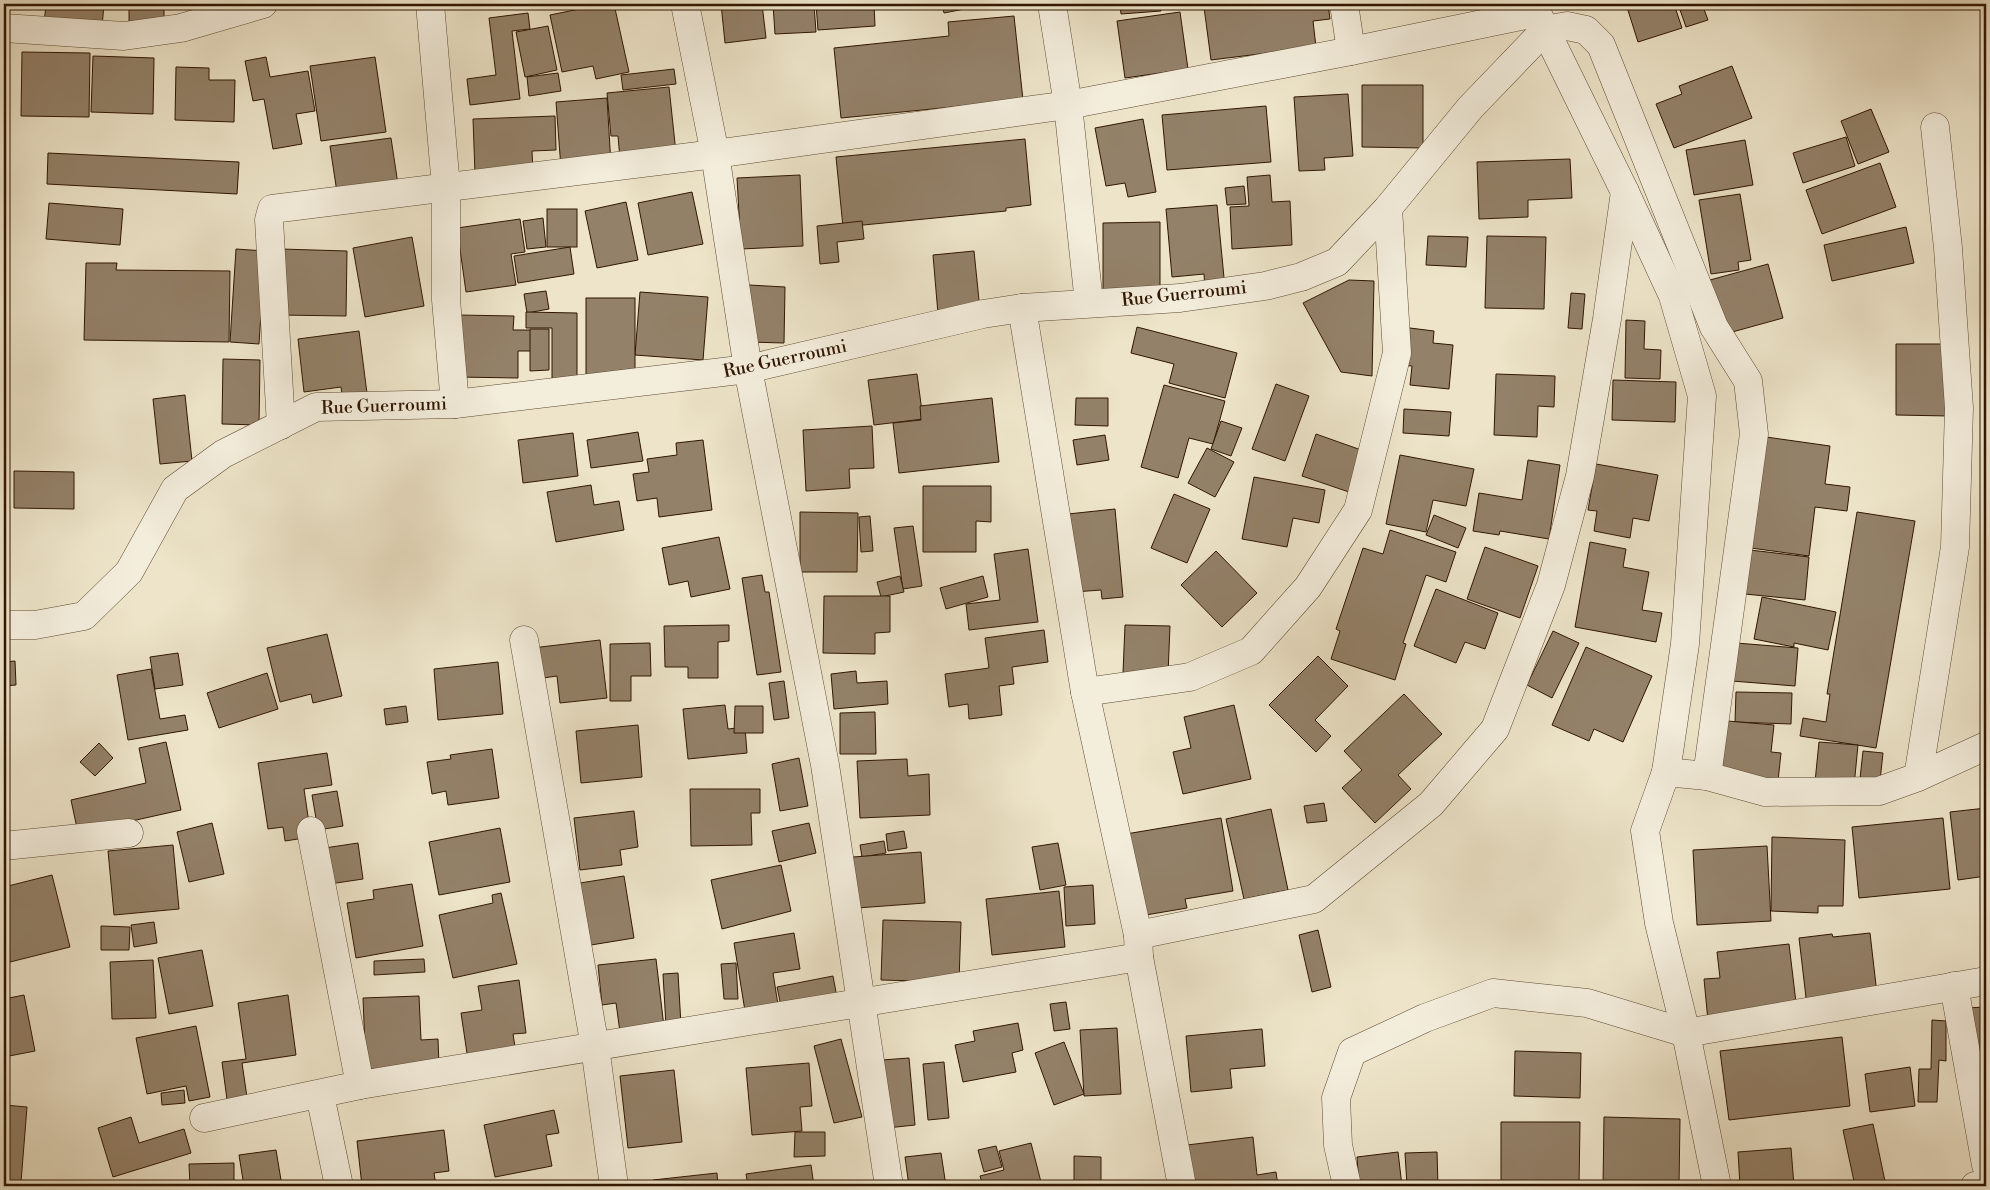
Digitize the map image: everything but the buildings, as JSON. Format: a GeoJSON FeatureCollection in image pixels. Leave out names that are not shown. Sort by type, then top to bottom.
{"type":"FeatureCollection","features":[{"type":"Feature","properties":{"kind":"street"},"geometry":{"type":"LineString","coordinates":[[4,28],[124,36],[181,28],[263,4]]}},
{"type":"Feature","properties":{"kind":"street"},"geometry":{"type":"LineString","coordinates":[[430,4],[446,187],[446,300],[455,404]]}},
{"type":"Feature","properties":{"kind":"street"},"geometry":{"type":"LineString","coordinates":[[685,4],[715,154],[748,369],[825,765],[889,1186]]}},
{"type":"Feature","properties":{"kind":"street"},"geometry":{"type":"LineString","coordinates":[[1052,4],[1068,105],[1089,303]]}},
{"type":"Feature","properties":{"kind":"street"},"geometry":{"type":"LineString","coordinates":[[1344,4],[1352,51]]}},
{"type":"Feature","properties":{"kind":"street"},"geometry":{"type":"LineString","coordinates":[[281,424],[269,220],[272,209],[715,154],[1068,105],[1538,15],[1567,26],[1586,30],[1601,45],[1714,327],[1748,381],[1754,434],[1707,776]]}},
{"type":"Feature","properties":{"kind":"street"},"geometry":{"type":"LineString","coordinates":[[1538,15],[1625,192],[1673,296],[1702,396],[1685,644],[1666,772],[1645,831],[1658,923],[1686,1033],[1717,1186]]}},
{"type":"Feature","properties":{"kind":"street","name":"Rue Guerroumi"},"geometry":{"type":"LineString","coordinates":[[4,625],[34,625],[84,616],[129,572],[175,489],[222,454],[316,407],[455,404],[748,369],[983,314],[1022,308],[1180,298],[1265,286],[1301,277],[1337,262],[1388,208],[1470,108],[1538,15]]}},
{"type":"Feature","properties":{"kind":"street"},"geometry":{"type":"LineString","coordinates":[[1918,777],[1955,548],[1959,428],[1954,322],[1934,127]]}},
{"type":"Feature","properties":{"kind":"street"},"geometry":{"type":"LineString","coordinates":[[204,1118],[320,1095],[360,1085],[861,1003],[1138,946],[1314,898],[1431,804],[1495,729],[1551,584],[1580,476],[1607,319],[1625,192]]}},
{"type":"Feature","properties":{"kind":"street"},"geometry":{"type":"LineString","coordinates":[[1085,692],[1190,677],[1252,651],[1308,587],[1358,510],[1397,353],[1388,208]]}},
{"type":"Feature","properties":{"kind":"street"},"geometry":{"type":"LineString","coordinates":[[1022,308],[1085,692],[1138,946],[1182,1186]]}},
{"type":"Feature","properties":{"kind":"street"},"geometry":{"type":"LineString","coordinates":[[524,640],[595,1047],[614,1186]]}},
{"type":"Feature","properties":{"kind":"street"},"geometry":{"type":"LineString","coordinates":[[1666,772],[1707,776],[1765,792],[1879,791],[1918,777],[1986,746]]}},
{"type":"Feature","properties":{"kind":"street"},"geometry":{"type":"LineString","coordinates":[[311,831],[360,1085]]}},
{"type":"Feature","properties":{"kind":"street"},"geometry":{"type":"LineString","coordinates":[[4,846],[129,833]]}},
{"type":"Feature","properties":{"kind":"street"},"geometry":{"type":"LineString","coordinates":[[1347,1186],[1338,1145],[1336,1098],[1352,1052],[1425,1018],[1493,993],[1587,1003],[1686,1033],[1986,981]]}},
{"type":"Feature","properties":{"kind":"street"},"geometry":{"type":"LineString","coordinates":[[1954,986],[1986,1165]]}},
{"type":"Feature","properties":{"kind":"street"},"geometry":{"type":"LineString","coordinates":[[320,1095],[339,1186]]}},
{"type":"Feature","properties":{"kind":"street"},"geometry":{"type":"LineString","coordinates":[[1975,1186],[1986,1184]]}}]}
